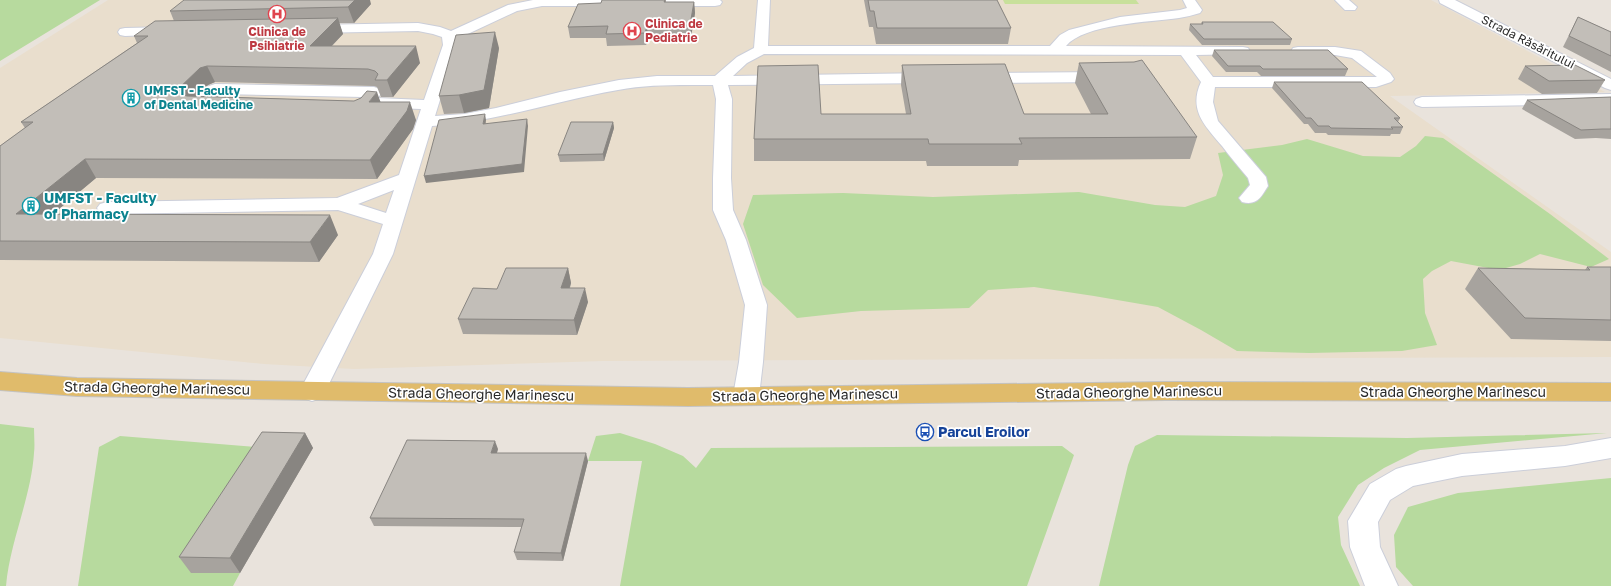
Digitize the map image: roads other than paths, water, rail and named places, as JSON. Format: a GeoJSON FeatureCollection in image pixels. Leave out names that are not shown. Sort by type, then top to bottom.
{"type":"FeatureCollection","features":[{"type":"Feature","properties":{"kind":"main road","name":"Strada Gheorghe Marinescu"},"geometry":{"type":"LineString","coordinates":[[0,382],[77,387],[688,397],[1166,391],[1611,392]]}},
{"type":"Feature","properties":{"kind":"street"},"geometry":{"type":"LineString","coordinates":[[761,50],[764,0]]}},
{"type":"Feature","properties":{"kind":"street"},"geometry":{"type":"LineString","coordinates":[[1054,51],[1065,38],[1074,33],[1120,21],[1180,14],[1196,10],[1189,0]]}},
{"type":"Feature","properties":{"kind":"street","name":"Strada Răsăritului"},"geometry":{"type":"LineString","coordinates":[[1444,0],[1611,85]]}},
{"type":"Feature","properties":{"kind":"street"},"geometry":{"type":"LineString","coordinates":[[450,37],[513,8],[542,2],[715,2]]}},
{"type":"Feature","properties":{"kind":"street"},"geometry":{"type":"LineString","coordinates":[[299,29],[418,27],[445,32],[450,37],[450,45],[383,254],[312,392]]}},
{"type":"Feature","properties":{"kind":"street"},"geometry":{"type":"LineString","coordinates":[[125,32],[189,31]]}},
{"type":"Feature","properties":{"kind":"street"},"geometry":{"type":"LineString","coordinates":[[719,80],[742,60],[761,50],[1254,51]]}},
{"type":"Feature","properties":{"kind":"street"},"geometry":{"type":"LineString","coordinates":[[1185,51],[1209,82]]}},
{"type":"Feature","properties":{"kind":"street"},"geometry":{"type":"LineString","coordinates":[[1209,82],[1376,82],[1386,79],[1385,76],[1356,54],[1335,51],[1285,51]]}},
{"type":"Feature","properties":{"kind":"street"},"geometry":{"type":"LineString","coordinates":[[962,78],[1122,76]]}},
{"type":"Feature","properties":{"kind":"street"},"geometry":{"type":"LineString","coordinates":[[352,112],[360,112],[374,102],[428,114],[464,119],[619,85],[657,81],[946,78]]}},
{"type":"Feature","properties":{"kind":"street"},"geometry":{"type":"LineString","coordinates":[[719,80],[724,100],[722,178],[723,210],[736,240],[756,305],[752,362],[746,396]]}},
{"type":"Feature","properties":{"kind":"street"},"geometry":{"type":"LineString","coordinates":[[1209,82],[1204,94],[1206,113],[1210,122],[1257,177],[1259,186],[1249,198]]}},
{"type":"Feature","properties":{"kind":"street"},"geometry":{"type":"LineString","coordinates":[[226,108],[195,107],[215,89],[374,92],[374,102]]}},
{"type":"Feature","properties":{"kind":"street"},"geometry":{"type":"LineString","coordinates":[[1422,102],[1611,99]]}},
{"type":"Feature","properties":{"kind":"street"},"geometry":{"type":"LineString","coordinates":[[340,204],[406,179]]}},
{"type":"Feature","properties":{"kind":"street"},"geometry":{"type":"LineString","coordinates":[[106,208],[340,204],[393,221]]}},
{"type":"Feature","properties":{"kind":"street"},"geometry":{"type":"LineString","coordinates":[[1382,586],[1378,583],[1365,547],[1364,521],[1380,492],[1406,478],[1462,465],[1565,456],[1611,448]]}},
{"type":"Feature","properties":{"kind":"place","name":"Clinica de Psihiatrie"},"geometry":{"type":"Point","coordinates":[277,14]}},
{"type":"Feature","properties":{"kind":"place","name":"Clinica de Pediatrie"},"geometry":{"type":"Point","coordinates":[632,31]}},
{"type":"Feature","properties":{"kind":"place","name":"UMFST - Faculty of Dental Medicine"},"geometry":{"type":"Point","coordinates":[131,98]}},
{"type":"Feature","properties":{"kind":"place","name":"UMFST - Faculty of Pharmacy"},"geometry":{"type":"Point","coordinates":[31,206]}},
{"type":"Feature","properties":{"kind":"place","name":"Parcul Eroilor"},"geometry":{"type":"Point","coordinates":[925,432]}}]}
